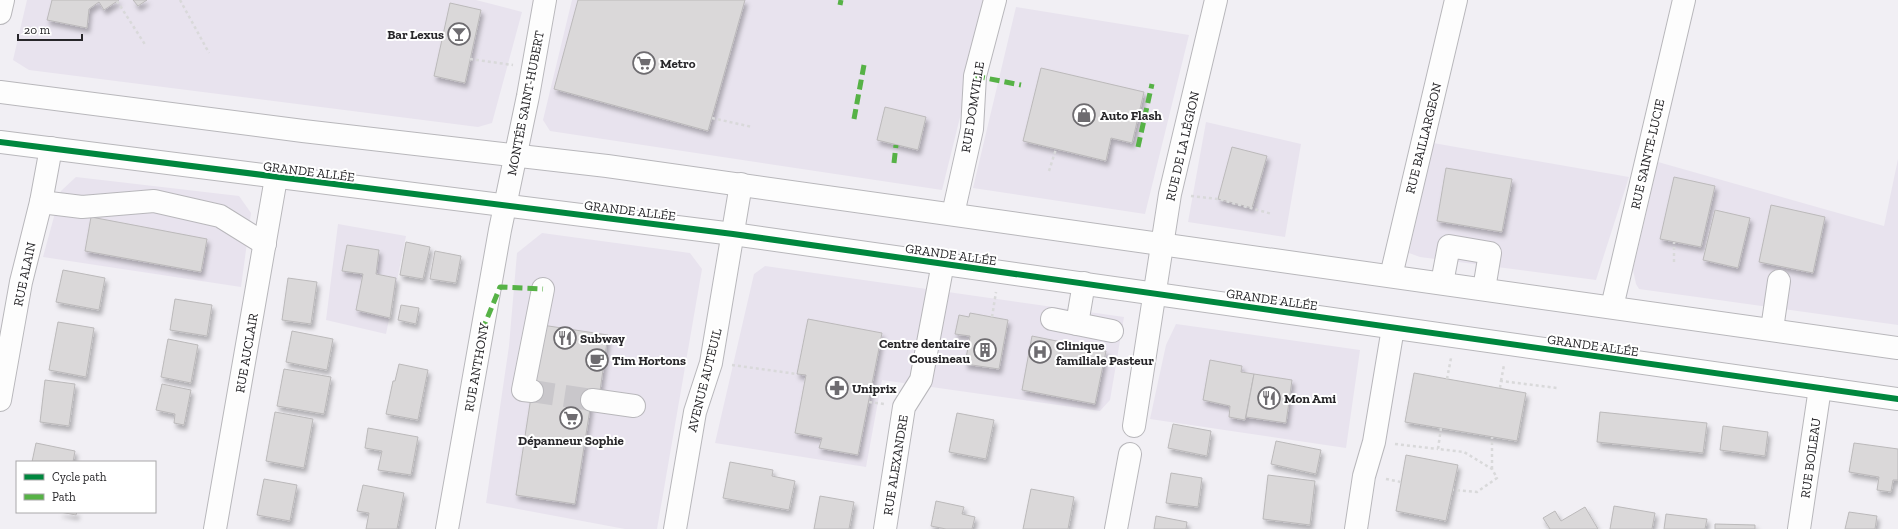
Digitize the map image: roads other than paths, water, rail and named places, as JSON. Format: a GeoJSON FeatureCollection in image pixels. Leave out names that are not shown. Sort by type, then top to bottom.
{"type":"FeatureCollection","features":[{"type":"Feature","properties":{"kind":"main road"},"geometry":{"type":"LineString","coordinates":[[0,13],[3,0]]}},
{"type":"Feature","properties":{"kind":"main road","name":"MONTÉE SAINT-HUBERT"},"geometry":{"type":"LineString","coordinates":[[505,206],[545,0]]}},
{"type":"Feature","properties":{"kind":"main road","name":"RUE DOMVILLE"},"geometry":{"type":"LineString","coordinates":[[953,214],[972,129],[975,76],[995,0]]}},
{"type":"Feature","properties":{"kind":"main road","name":"RUE DE LA LÉGION"},"geometry":{"type":"LineString","coordinates":[[1134,426],[1156,294],[1170,194],[1216,0]]}},
{"type":"Feature","properties":{"kind":"main road","name":"RUE BAILLARGEON"},"geometry":{"type":"LineString","coordinates":[[1391,276],[1456,0]]}},
{"type":"Feature","properties":{"kind":"main road","name":"RUE SAINTE-LUCIE"},"geometry":{"type":"LineString","coordinates":[[1612,308],[1684,0]]}},
{"type":"Feature","properties":{"kind":"main road"},"geometry":{"type":"LineString","coordinates":[[0,92],[741,184],[1898,348]]}},
{"type":"Feature","properties":{"kind":"main road","name":"GRANDE ALLÉE"},"geometry":{"type":"LineString","coordinates":[[0,142],[276,178],[734,234],[1898,399]]}},
{"type":"Feature","properties":{"kind":"main road","name":"RUE ALAIN"},"geometry":{"type":"LineString","coordinates":[[0,400],[21,282],[41,202],[51,148]]}},
{"type":"Feature","properties":{"kind":"main road","name":"RUE AUCLAIR"},"geometry":{"type":"LineString","coordinates":[[215,529],[266,244],[276,178]]}},
{"type":"Feature","properties":{"kind":"main road","name":"AVENUE AUTEUIL"},"geometry":{"type":"LineString","coordinates":[[675,529],[695,412],[711,364],[734,234],[741,184]]}},
{"type":"Feature","properties":{"kind":"main road"},"geometry":{"type":"LineString","coordinates":[[41,202],[82,207],[154,201],[220,216],[266,244]]}},
{"type":"Feature","properties":{"kind":"main road","name":"RUE ANTHONY"},"geometry":{"type":"LineString","coordinates":[[448,529],[505,206]]}},
{"type":"Feature","properties":{"kind":"main road"},"geometry":{"type":"LineString","coordinates":[[1442,284],[1449,246],[1490,253],[1484,289]]}},
{"type":"Feature","properties":{"kind":"main road","name":"RUE ALEXANDRE"},"geometry":{"type":"LineString","coordinates":[[885,529],[904,407],[921,380],[943,263]]}},
{"type":"Feature","properties":{"kind":"main road"},"geometry":{"type":"LineString","coordinates":[[1772,329],[1779,281]]}},
{"type":"Feature","properties":{"kind":"main road"},"geometry":{"type":"LineString","coordinates":[[1077,324],[1084,283]]}},
{"type":"Feature","properties":{"kind":"main road"},"geometry":{"type":"LineString","coordinates":[[532,391],[523,390],[543,288]]}},
{"type":"Feature","properties":{"kind":"main road"},"geometry":{"type":"LineString","coordinates":[[1052,319],[1112,331]]}},
{"type":"Feature","properties":{"kind":"main road"},"geometry":{"type":"LineString","coordinates":[[1356,529],[1364,476],[1374,442],[1393,328]]}},
{"type":"Feature","properties":{"kind":"main road","name":"RUE BOILEAU"},"geometry":{"type":"LineString","coordinates":[[1799,529],[1820,388]]}},
{"type":"Feature","properties":{"kind":"main road"},"geometry":{"type":"LineString","coordinates":[[592,400],[634,406]]}},
{"type":"Feature","properties":{"kind":"main road"},"geometry":{"type":"LineString","coordinates":[[1116,529],[1130,454]]}},
{"type":"Feature","properties":{"kind":"tunnel"},"geometry":{"type":"LineString","coordinates":[[532,391],[592,400]]}},
{"type":"Feature","properties":{"kind":"place","name":"Bar Lexus"},"geometry":{"type":"Point","coordinates":[459,34]}},
{"type":"Feature","properties":{"kind":"place","name":"Metro"},"geometry":{"type":"Point","coordinates":[644,63]}},
{"type":"Feature","properties":{"kind":"place","name":"Auto Flash"},"geometry":{"type":"Point","coordinates":[1084,115]}},
{"type":"Feature","properties":{"kind":"place","name":"Subway"},"geometry":{"type":"Point","coordinates":[565,338]}},
{"type":"Feature","properties":{"kind":"place","name":"Centre dentaire Cousineau"},"geometry":{"type":"Point","coordinates":[985,350]}},
{"type":"Feature","properties":{"kind":"place","name":"Clinique familiale Pasteur"},"geometry":{"type":"Point","coordinates":[1040,352]}},
{"type":"Feature","properties":{"kind":"place","name":"Tim Hortons"},"geometry":{"type":"Point","coordinates":[597,360]}},
{"type":"Feature","properties":{"kind":"place","name":"Uniprix"},"geometry":{"type":"Point","coordinates":[837,388]}},
{"type":"Feature","properties":{"kind":"place","name":"Mon Ami"},"geometry":{"type":"Point","coordinates":[1269,398]}},
{"type":"Feature","properties":{"kind":"place","name":"Dépanneur Sophie"},"geometry":{"type":"Point","coordinates":[571,418]}}]}
